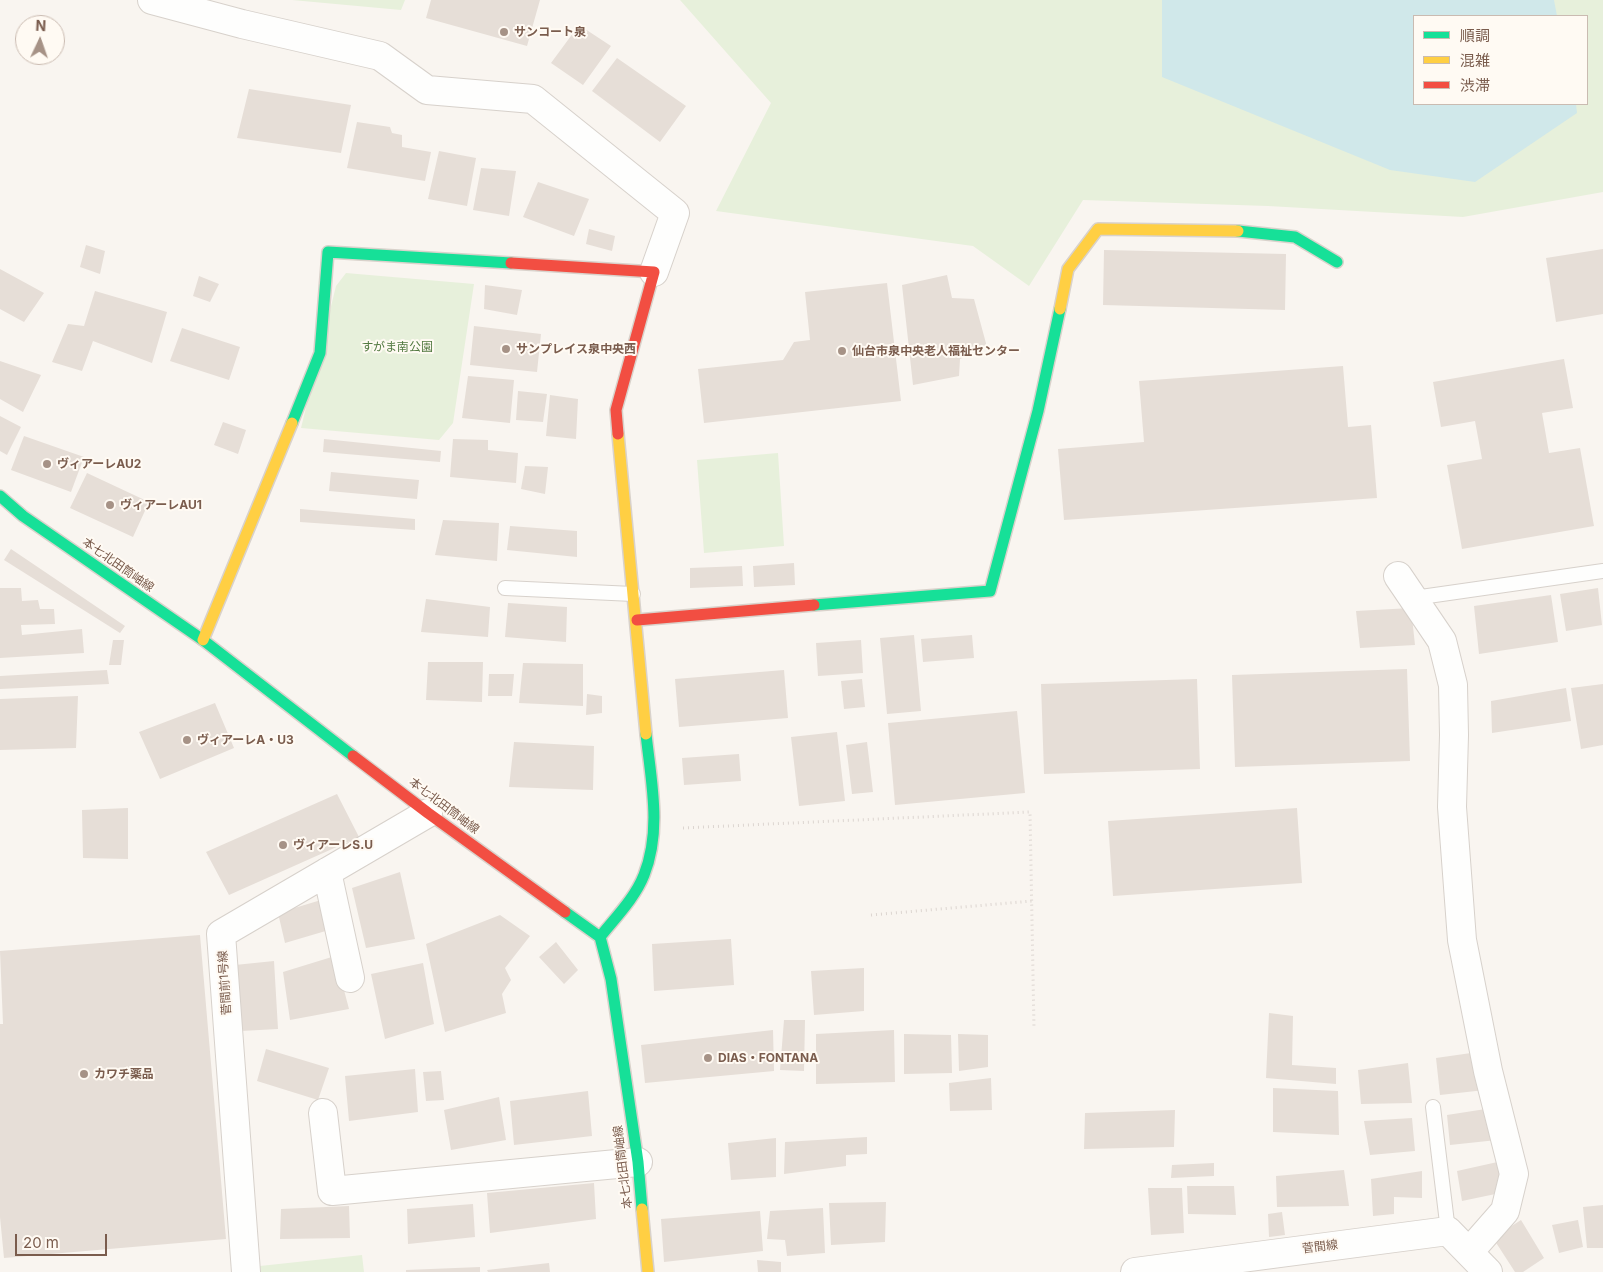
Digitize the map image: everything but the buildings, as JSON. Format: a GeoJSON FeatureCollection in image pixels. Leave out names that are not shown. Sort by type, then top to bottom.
{"type":"FeatureCollection","features":[{"type":"Feature","properties":{"kind":"street"},"geometry":{"type":"LineString","coordinates":[[152,0],[242,24],[380,56],[427,90],[533,99],[674,213],[654,272],[616,410],[655,829],[644,875],[625,906],[600,937]]}},
{"type":"Feature","properties":{"kind":"street"},"geometry":{"type":"LineString","coordinates":[[637,620],[990,591],[1038,411],[1068,269],[1098,229],[1224,229],[1295,237],[1337,262]]}},
{"type":"Feature","properties":{"kind":"street"},"geometry":{"type":"LineString","coordinates":[[203,640],[320,353],[328,252],[654,272]]}},
{"type":"Feature","properties":{"kind":"street","name":"本七北田筒岫線"},"geometry":{"type":"LineString","coordinates":[[0,496],[23,516],[203,640],[428,813],[600,937],[611,979],[638,1162],[648,1272]]}},
{"type":"Feature","properties":{"kind":"street"},"geometry":{"type":"LineString","coordinates":[[1398,576],[1442,641],[1452,685],[1454,734],[1452,807],[1462,940],[1488,1070],[1514,1174],[1505,1211],[1469,1252]]}},
{"type":"Feature","properties":{"kind":"street","name":"菅間前1号線"},"geometry":{"type":"LineString","coordinates":[[246,1272],[221,934],[428,813]]}},
{"type":"Feature","properties":{"kind":"street"},"geometry":{"type":"LineString","coordinates":[[327,872],[350,978]]}},
{"type":"Feature","properties":{"kind":"street"},"geometry":{"type":"LineString","coordinates":[[323,1114],[332,1191],[638,1162]]}},
{"type":"Feature","properties":{"kind":"street"},"geometry":{"type":"LineString","coordinates":[[1448,1231],[1488,1272]]}},
{"type":"Feature","properties":{"kind":"street","name":"菅間線"},"geometry":{"type":"LineString","coordinates":[[1135,1272],[1448,1231]]}},
{"type":"Feature","properties":{"kind":"lane"},"geometry":{"type":"LineString","coordinates":[[1414,598],[1603,571]]}},
{"type":"Feature","properties":{"kind":"lane"},"geometry":{"type":"LineString","coordinates":[[505,588],[633,594]]}},
{"type":"Feature","properties":{"kind":"lane"},"geometry":{"type":"LineString","coordinates":[[1433,1107],[1448,1231]]}},
{"type":"Feature","properties":{"kind":"path"},"geometry":{"type":"LineString","coordinates":[[655,829],[1030,812],[1034,1029]]}},
{"type":"Feature","properties":{"kind":"path"},"geometry":{"type":"LineString","coordinates":[[871,915],[1032,901]]}},
{"type":"Feature","properties":{"kind":"green space"},"geometry":{"type":"Polygon","coordinates":[[[292,0],[405,0],[401,10],[292,0]]]}},
{"type":"Feature","properties":{"kind":"green space"},"geometry":{"type":"Polygon","coordinates":[[[680,0],[1603,0],[1603,192],[1463,217],[1268,206],[1083,200],[1029,286],[973,246],[716,211],[771,103],[680,0]]]}},
{"type":"Feature","properties":{"kind":"green space","name":"すがま南公園"},"geometry":{"type":"Polygon","coordinates":[[[346,273],[474,284],[453,423],[439,440],[301,428],[336,286],[346,273]]]}},
{"type":"Feature","properties":{"kind":"green space"},"geometry":{"type":"Polygon","coordinates":[[[778,453],[784,546],[704,553],[697,460],[778,453]]]}},
{"type":"Feature","properties":{"kind":"green space"},"geometry":{"type":"Polygon","coordinates":[[[362,1255],[364,1272],[261,1272],[260,1266],[362,1255]]]}},
{"type":"Feature","properties":{"kind":"water"},"geometry":{"type":"Polygon","coordinates":[[[1162,0],[1554,0],[1557,15],[1413,15],[1413,105],[1576,105],[1577,113],[1475,182],[1390,170],[1162,77],[1162,0]]]}},
{"type":"Feature","properties":{"kind":"traffic: fast"},"geometry":{"type":"LineString","coordinates":[[1238,231],[1295,237],[1337,262]]}},
{"type":"Feature","properties":{"kind":"traffic: fast"},"geometry":{"type":"LineString","coordinates":[[292,423],[320,353],[328,252],[511,263]]}},
{"type":"Feature","properties":{"kind":"traffic: fast"},"geometry":{"type":"LineString","coordinates":[[814,605],[990,591],[1038,411],[1060,309]]}},
{"type":"Feature","properties":{"kind":"traffic: fast"},"geometry":{"type":"LineString","coordinates":[[0,496],[23,516],[203,640],[353,756]]}},
{"type":"Feature","properties":{"kind":"traffic: fast"},"geometry":{"type":"LineString","coordinates":[[600,937],[624,908],[640,883],[653,841],[654,805],[646,734]]}},
{"type":"Feature","properties":{"kind":"traffic: fast"},"geometry":{"type":"LineString","coordinates":[[565,912],[600,937],[611,979],[638,1162],[642,1209]]}},
{"type":"Feature","properties":{"kind":"traffic: slow"},"geometry":{"type":"LineString","coordinates":[[1060,309],[1068,269],[1098,229],[1238,231]]}},
{"type":"Feature","properties":{"kind":"traffic: slow"},"geometry":{"type":"LineString","coordinates":[[203,640],[292,423]]}},
{"type":"Feature","properties":{"kind":"traffic: slow"},"geometry":{"type":"LineString","coordinates":[[618,434],[646,734]]}},
{"type":"Feature","properties":{"kind":"traffic: slow"},"geometry":{"type":"LineString","coordinates":[[642,1209],[648,1272]]}},
{"type":"Feature","properties":{"kind":"traffic: jam"},"geometry":{"type":"LineString","coordinates":[[511,263],[654,272],[616,410],[618,434]]}},
{"type":"Feature","properties":{"kind":"traffic: jam"},"geometry":{"type":"LineString","coordinates":[[637,620],[814,605]]}},
{"type":"Feature","properties":{"kind":"traffic: jam"},"geometry":{"type":"LineString","coordinates":[[353,756],[565,912]]}},
{"type":"Feature","properties":{"kind":"place","name":"サンコート泉"},"geometry":{"type":"Point","coordinates":[504,32]}},
{"type":"Feature","properties":{"kind":"place","name":"サンプレイス泉中央西"},"geometry":{"type":"Point","coordinates":[506,349]}},
{"type":"Feature","properties":{"kind":"place","name":"仙台市泉中央老人福祉センター"},"geometry":{"type":"Point","coordinates":[842,351]}},
{"type":"Feature","properties":{"kind":"place","name":"ヴィアーレAU2"},"geometry":{"type":"Point","coordinates":[47,464]}},
{"type":"Feature","properties":{"kind":"place","name":"ヴィアーレAU1"},"geometry":{"type":"Point","coordinates":[110,505]}},
{"type":"Feature","properties":{"kind":"place","name":"ヴィアーレA・U3"},"geometry":{"type":"Point","coordinates":[187,740]}},
{"type":"Feature","properties":{"kind":"place","name":"ヴィアーレS.U"},"geometry":{"type":"Point","coordinates":[283,845]}},
{"type":"Feature","properties":{"kind":"place","name":"DIAS・FONTANA"},"geometry":{"type":"Point","coordinates":[708,1058]}},
{"type":"Feature","properties":{"kind":"place","name":"カワチ薬品"},"geometry":{"type":"Point","coordinates":[84,1074]}}]}
